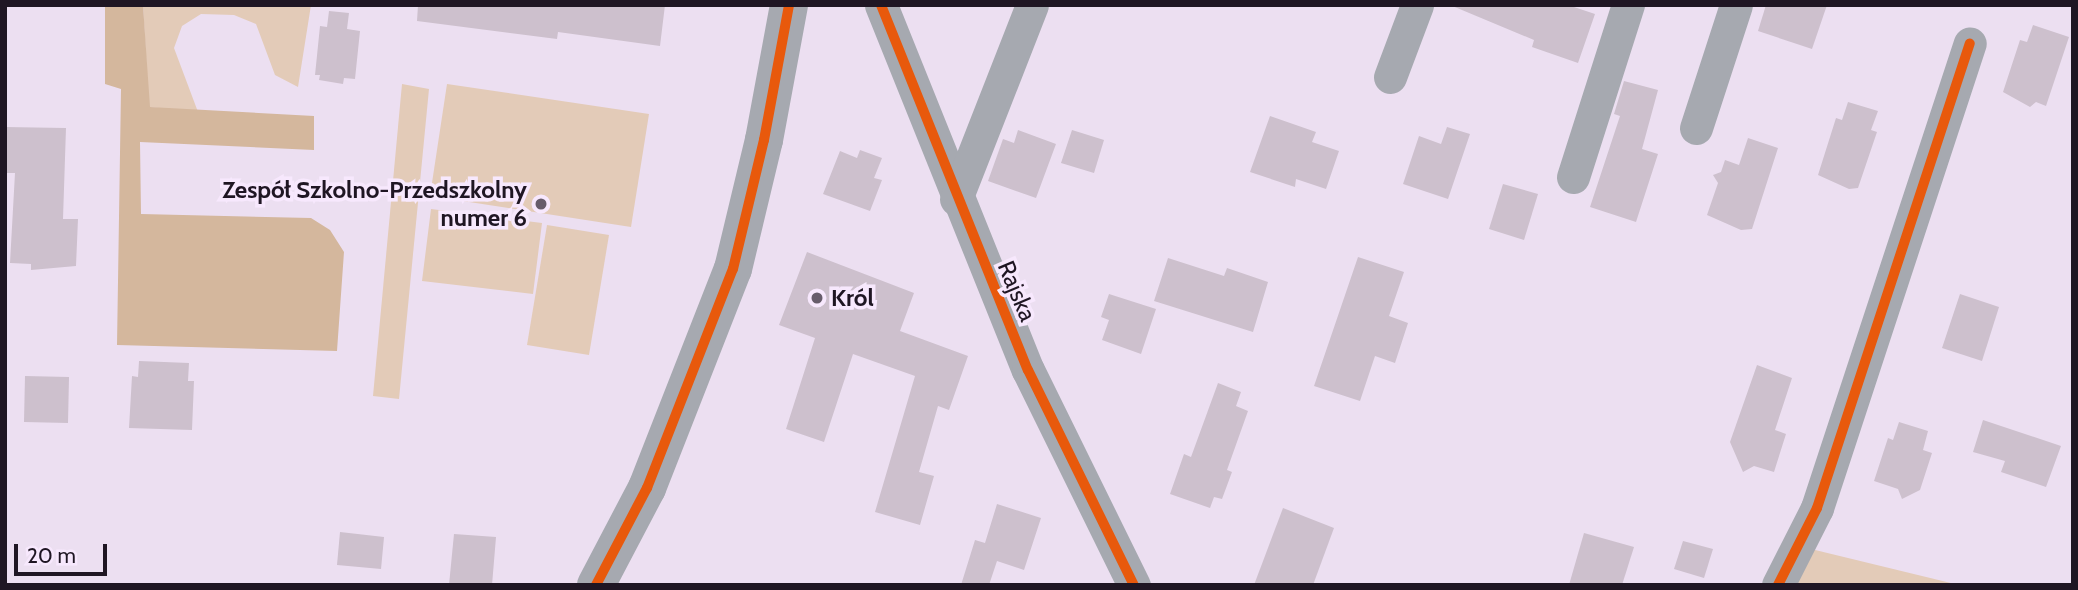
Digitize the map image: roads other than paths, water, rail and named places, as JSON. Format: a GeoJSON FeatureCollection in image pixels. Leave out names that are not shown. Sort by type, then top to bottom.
{"type":"FeatureCollection","features":[{"type":"Feature","properties":{"kind":"street"},"geometry":{"type":"LineString","coordinates":[[596,585],[653,475],[733,269],[762,152],[789,5]]}},
{"type":"Feature","properties":{"kind":"street","name":"Rajska"},"geometry":{"type":"LineString","coordinates":[[881,5],[956,199],[1034,383],[1134,585]]}},
{"type":"Feature","properties":{"kind":"street"},"geometry":{"type":"LineString","coordinates":[[956,199],[1032,5]]}},
{"type":"Feature","properties":{"kind":"street"},"geometry":{"type":"LineString","coordinates":[[1390,76],[1417,5]]}},
{"type":"Feature","properties":{"kind":"street"},"geometry":{"type":"LineString","coordinates":[[1573,177],[1628,5]]}},
{"type":"Feature","properties":{"kind":"street"},"geometry":{"type":"LineString","coordinates":[[1696,128],[1736,5]]}},
{"type":"Feature","properties":{"kind":"street"},"geometry":{"type":"LineString","coordinates":[[1778,585],[1817,508],[1970,44]]}},
{"type":"Feature","properties":{"kind":"place","name":"Zespół Szkolno-Przedszkolny numer 6"},"geometry":{"type":"Point","coordinates":[541,204]}},
{"type":"Feature","properties":{"kind":"place","name":"Król"},"geometry":{"type":"Point","coordinates":[817,298]}}]}
